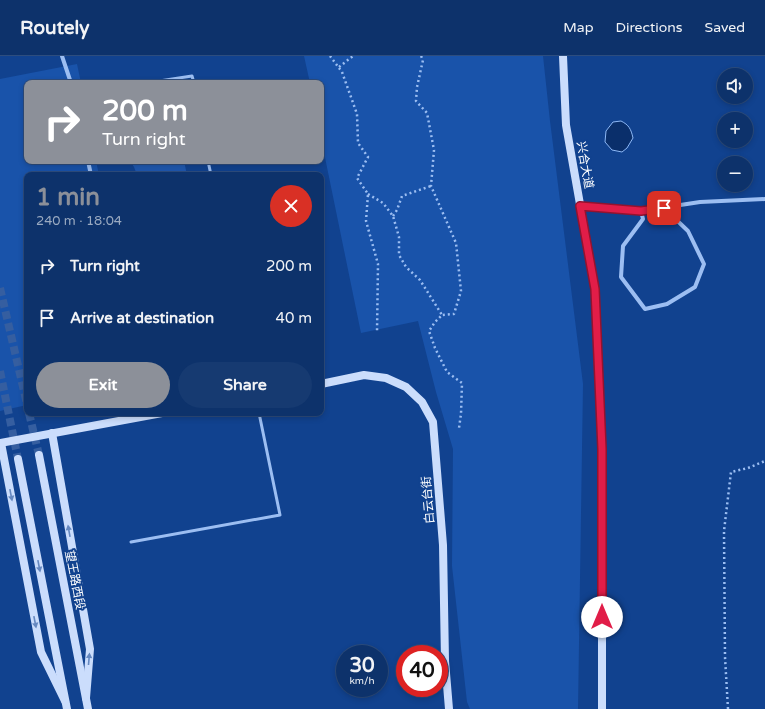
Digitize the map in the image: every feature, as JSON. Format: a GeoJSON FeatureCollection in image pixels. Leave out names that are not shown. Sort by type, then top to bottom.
{"type":"FeatureCollection","features":[{"type":"Feature","properties":{"kind":"main road","name":"兴合大道"},"geometry":{"type":"LineString","coordinates":[[562,56],[566,125],[595,289],[602,449],[602,709]]}},
{"type":"Feature","properties":{"kind":"main road","name":"白云台街"},"geometry":{"type":"LineString","coordinates":[[324,383],[364,375],[386,378],[406,387],[417,397],[422,402],[433,422],[443,545],[445,661],[449,709]]}},
{"type":"Feature","properties":{"kind":"main road"},"geometry":{"type":"LineString","coordinates":[[66,705],[41,652],[0,443],[136,416]]}},
{"type":"Feature","properties":{"kind":"main road"},"geometry":{"type":"LineString","coordinates":[[52,433],[90,649],[86,698]]}},
{"type":"Feature","properties":{"kind":"main road","name":"望王路西段"},"geometry":{"type":"LineString","coordinates":[[39,455],[88,709]]}},
{"type":"Feature","properties":{"kind":"main road"},"geometry":{"type":"LineString","coordinates":[[18,459],[66,705]]}},
{"type":"Feature","properties":{"kind":"street"},"geometry":{"type":"LineString","coordinates":[[62,56],[70,80]]}},
{"type":"Feature","properties":{"kind":"street"},"geometry":{"type":"LineString","coordinates":[[580,206],[641,211],[700,202],[765,199]]}},
{"type":"Feature","properties":{"kind":"street"},"geometry":{"type":"LineString","coordinates":[[641,211],[643,219],[623,246],[621,277],[645,308],[667,304],[695,287],[704,264],[688,231],[664,208]]}},
{"type":"Feature","properties":{"kind":"lane"},"geometry":{"type":"LineString","coordinates":[[166,80],[192,76],[193,80]]}},
{"type":"Feature","properties":{"kind":"lane"},"geometry":{"type":"LineString","coordinates":[[132,542],[280,515],[260,416]]}},
{"type":"Feature","properties":{"kind":"path"},"geometry":{"type":"LineString","coordinates":[[330,56],[342,72],[357,114],[358,143],[368,157],[357,178],[368,194],[382,203],[393,216],[399,237],[399,255],[406,267],[420,280],[442,315]]}},
{"type":"Feature","properties":{"kind":"path"},"geometry":{"type":"LineString","coordinates":[[339,67],[353,56]]}},
{"type":"Feature","properties":{"kind":"path"},"geometry":{"type":"LineString","coordinates":[[421,56],[423,60],[417,87],[416,100],[427,113],[434,150],[431,186],[456,243],[461,291],[454,314],[442,315],[429,331],[435,348],[447,372],[462,383],[459,428]]}},
{"type":"Feature","properties":{"kind":"path"},"geometry":{"type":"LineString","coordinates":[[393,216],[402,196],[431,186]]}},
{"type":"Feature","properties":{"kind":"path"},"geometry":{"type":"LineString","coordinates":[[368,194],[366,222],[378,264],[377,333]]}},
{"type":"Feature","properties":{"kind":"path"},"geometry":{"type":"LineString","coordinates":[[728,709],[725,657],[724,531],[731,472],[748,468],[765,461]]}},
{"type":"Feature","properties":{"kind":"shaded area"},"geometry":{"type":"Polygon","coordinates":[[[304,56],[543,56],[583,384],[578,709],[470,709],[467,702],[452,566],[453,449],[436,392],[418,321],[361,333],[324,153],[324,80],[309,80],[304,56]]]}},
{"type":"Feature","properties":{"kind":"shaded area"},"geometry":{"type":"Polygon","coordinates":[[[77,64],[80,80],[24,80],[24,164],[97,164],[98,172],[24,172],[24,406],[0,411],[0,79],[77,64]]]}},
{"type":"Feature","properties":{"kind":"shaded area"},"geometry":{"type":"Polygon","coordinates":[[[621,121],[629,128],[633,138],[627,148],[622,152],[612,150],[605,142],[606,131],[613,122],[621,121]]]}},
{"type":"Feature","properties":{"kind":"building"},"geometry":{"type":"Polygon","coordinates":[[[132,164],[185,164],[186,172],[136,172],[132,164]]]}},
{"type":"Feature","properties":{"kind":"tunnel"},"geometry":{"type":"LineString","coordinates":[[0,288],[24,391]]}},
{"type":"Feature","properties":{"kind":"tunnel"},"geometry":{"type":"LineString","coordinates":[[0,371],[18,459]]}},
{"type":"Feature","properties":{"kind":"tunnel"},"geometry":{"type":"LineString","coordinates":[[30,416],[39,455]]}},
{"type":"Feature","properties":{"kind":"route"},"geometry":{"type":"LineString","coordinates":[[602,617],[602,449],[595,289],[580,206],[641,211],[664,208]]}}]}
